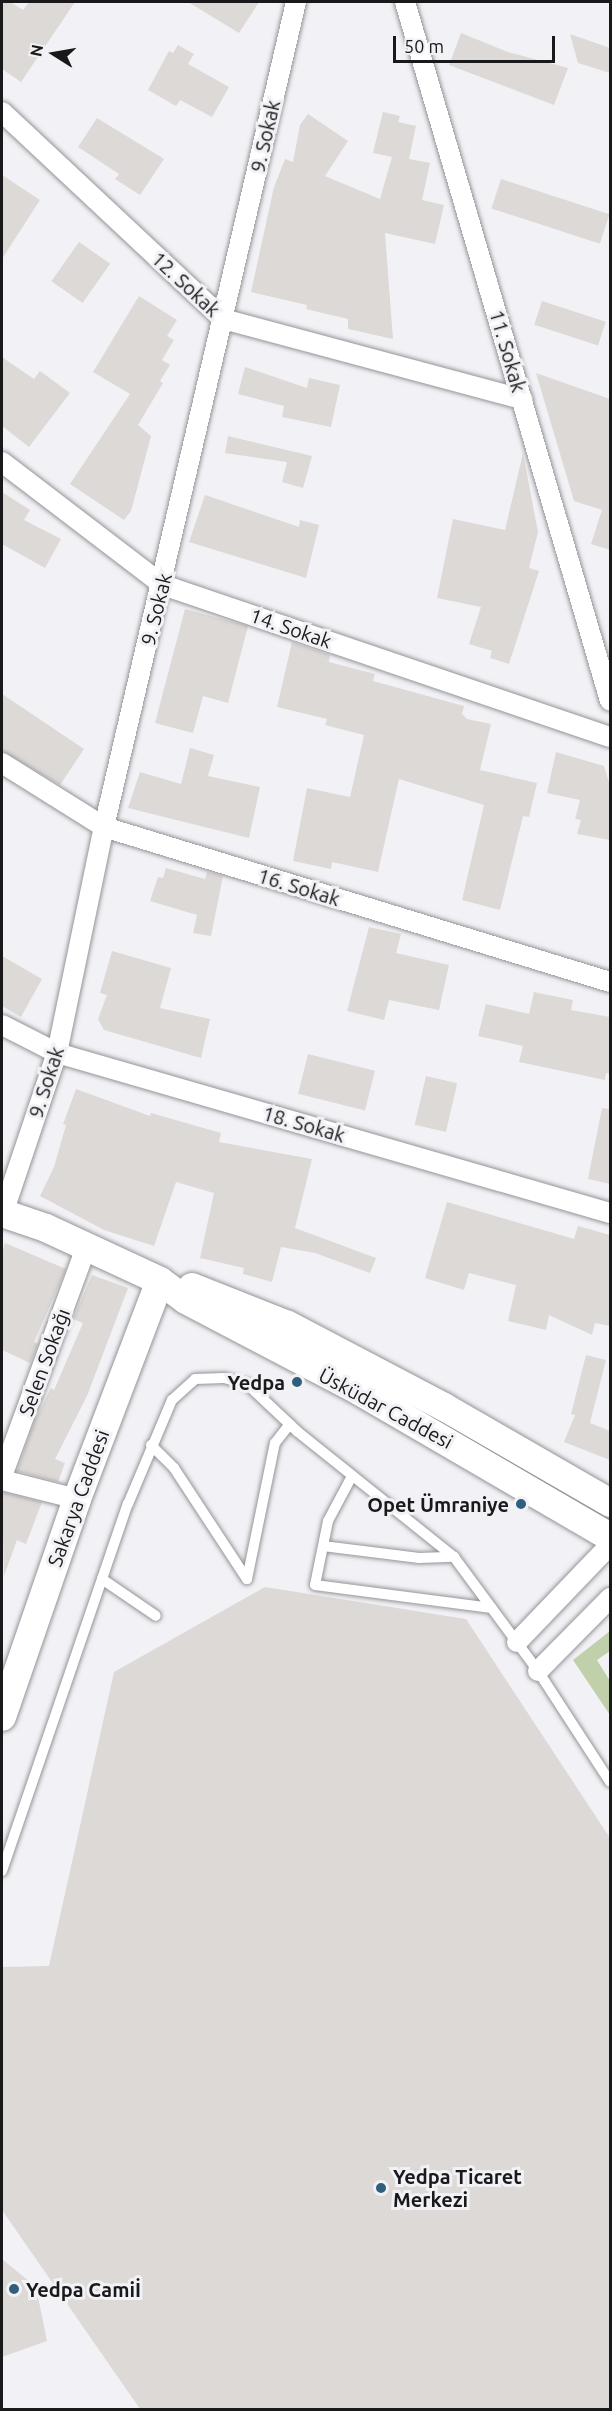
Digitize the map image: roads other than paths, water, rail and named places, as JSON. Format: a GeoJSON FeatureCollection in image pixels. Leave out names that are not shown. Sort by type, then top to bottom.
{"type":"FeatureCollection","features":[{"type":"Feature","properties":{"kind":"main road","name":"Üsküdar Caddesi"},"geometry":{"type":"LineString","coordinates":[[2,1214],[160,1281],[186,1300],[369,1397],[610,1537]]}},
{"type":"Feature","properties":{"kind":"main road","name":"Üsküdar Caddesi"},"geometry":{"type":"LineString","coordinates":[[160,1281],[187,1285],[288,1325],[444,1407],[610,1503]]}},
{"type":"Feature","properties":{"kind":"main road","name":"Sakarya Caddesi"},"geometry":{"type":"LineString","coordinates":[[2,1717],[77,1498],[160,1281]]}},
{"type":"Feature","properties":{"kind":"street","name":"9. Sokak"},"geometry":{"type":"LineString","coordinates":[[2,1214],[57,1053],[104,827],[163,585],[296,2]]}},
{"type":"Feature","properties":{"kind":"street","name":"11. Sokak"},"geometry":{"type":"LineString","coordinates":[[405,2],[610,701]]}},
{"type":"Feature","properties":{"kind":"street","name":"12. Sokak"},"geometry":{"type":"LineString","coordinates":[[2,112],[223,319],[522,399]]}},
{"type":"Feature","properties":{"kind":"street","name":"14. Sokak"},"geometry":{"type":"LineString","coordinates":[[2,462],[163,585],[610,737]]}},
{"type":"Feature","properties":{"kind":"street","name":"16. Sokak"},"geometry":{"type":"LineString","coordinates":[[2,763],[104,827],[610,982]]}},
{"type":"Feature","properties":{"kind":"street","name":"18. Sokak"},"geometry":{"type":"LineString","coordinates":[[2,1025],[57,1053],[610,1213]]}},
{"type":"Feature","properties":{"kind":"street","name":"Selen Sokağı"},"geometry":{"type":"LineString","coordinates":[[2,1478],[86,1248]]}},
{"type":"Feature","properties":{"kind":"street"},"geometry":{"type":"LineString","coordinates":[[2,1478],[77,1498]]}},
{"type":"Feature","properties":{"kind":"street"},"geometry":{"type":"LineString","coordinates":[[517,1642],[610,1545]]}},
{"type":"Feature","properties":{"kind":"street"},"geometry":{"type":"LineString","coordinates":[[538,1671],[610,1598]]}},
{"type":"Feature","properties":{"kind":"lane"},"geometry":{"type":"LineString","coordinates":[[2,1871],[102,1579],[151,1445],[172,1400],[195,1379],[224,1378],[247,1384],[290,1424],[453,1557],[538,1671],[610,1782]]}},
{"type":"Feature","properties":{"kind":"lane"},"geometry":{"type":"LineString","coordinates":[[151,1445],[174,1468],[247,1580],[275,1443],[290,1424]]}},
{"type":"Feature","properties":{"kind":"lane"},"geometry":{"type":"LineString","coordinates":[[352,1476],[328,1521],[315,1585],[492,1608]]}},
{"type":"Feature","properties":{"kind":"lane"},"geometry":{"type":"LineString","coordinates":[[323,1546],[419,1558],[453,1557]]}},
{"type":"Feature","properties":{"kind":"lane"},"geometry":{"type":"LineString","coordinates":[[102,1579],[156,1616]]}},
{"type":"Feature","properties":{"kind":"place","name":"Yedpa"},"geometry":{"type":"Point","coordinates":[297,1382]}},
{"type":"Feature","properties":{"kind":"place","name":"Opet Ümraniye"},"geometry":{"type":"Point","coordinates":[521,1504]}},
{"type":"Feature","properties":{"kind":"place","name":"Yedpa Ticaret Merkezi"},"geometry":{"type":"Point","coordinates":[381,2188]}},
{"type":"Feature","properties":{"kind":"place","name":"Yedpa Camiİ"},"geometry":{"type":"Point","coordinates":[14,2289]}}]}
